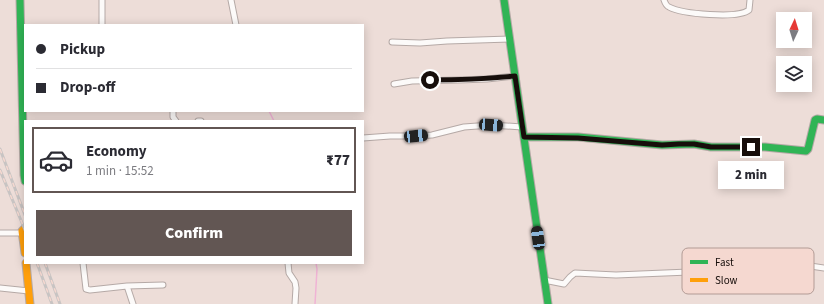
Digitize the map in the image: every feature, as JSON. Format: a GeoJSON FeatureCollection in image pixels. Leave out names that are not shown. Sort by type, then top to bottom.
{"type":"FeatureCollection","features":[{"type":"Feature","properties":{"kind":"main road"},"geometry":{"type":"LineString","coordinates":[[20,0],[23,41],[24,102]]}},
{"type":"Feature","properties":{"kind":"main road"},"geometry":{"type":"LineString","coordinates":[[504,0],[548,304]]}},
{"type":"Feature","properties":{"kind":"main road"},"geometry":{"type":"LineString","coordinates":[[24,120],[24,175]]}},
{"type":"Feature","properties":{"kind":"main road"},"geometry":{"type":"LineString","coordinates":[[524,137],[578,138],[662,145],[694,144],[711,147],[765,147],[806,151],[808,149],[815,120],[824,120]]}},
{"type":"Feature","properties":{"kind":"main road"},"geometry":{"type":"LineString","coordinates":[[23,230],[24,242]]}},
{"type":"Feature","properties":{"kind":"main road"},"geometry":{"type":"LineString","coordinates":[[26,264],[30,304]]}},
{"type":"Feature","properties":{"kind":"street"},"geometry":{"type":"LineString","coordinates":[[102,0],[102,24]]}},
{"type":"Feature","properties":{"kind":"street"},"geometry":{"type":"LineString","coordinates":[[231,0],[236,24]]}},
{"type":"Feature","properties":{"kind":"street"},"geometry":{"type":"LineString","coordinates":[[664,0],[665,4],[669,7],[678,10],[692,13],[730,15],[749,10],[750,0]]}},
{"type":"Feature","properties":{"kind":"street"},"geometry":{"type":"LineString","coordinates":[[392,42],[420,43],[510,39]]}},
{"type":"Feature","properties":{"kind":"street"},"geometry":{"type":"LineString","coordinates":[[394,84],[412,81],[487,79],[515,76]]}},
{"type":"Feature","properties":{"kind":"street"},"geometry":{"type":"LineString","coordinates":[[364,138],[427,135],[464,127],[491,125],[522,127]]}},
{"type":"Feature","properties":{"kind":"street"},"geometry":{"type":"LineString","coordinates":[[0,232],[23,230]]}},
{"type":"Feature","properties":{"kind":"street"},"geometry":{"type":"LineString","coordinates":[[83,264],[86,289],[90,290],[127,286],[163,285]]}},
{"type":"Feature","properties":{"kind":"street"},"geometry":{"type":"LineString","coordinates":[[288,264],[289,273],[295,282],[295,304]]}},
{"type":"Feature","properties":{"kind":"street"},"geometry":{"type":"LineString","coordinates":[[814,267],[824,268]]}},
{"type":"Feature","properties":{"kind":"street"},"geometry":{"type":"LineString","coordinates":[[544,280],[564,284],[575,273],[616,275],[682,272]]}},
{"type":"Feature","properties":{"kind":"street"},"geometry":{"type":"LineString","coordinates":[[127,286],[133,304]]}},
{"type":"Feature","properties":{"kind":"street"},"geometry":{"type":"LineString","coordinates":[[0,288],[29,291]]}},
{"type":"Feature","properties":{"kind":"waterway"},"geometry":{"type":"LineString","coordinates":[[270,112],[274,120]]}},
{"type":"Feature","properties":{"kind":"waterway"},"geometry":{"type":"LineString","coordinates":[[315,304],[316,264]]}},
{"type":"Feature","properties":{"kind":"railway"},"geometry":{"type":"LineString","coordinates":[[0,149],[24,212]]}},
{"type":"Feature","properties":{"kind":"railway"},"geometry":{"type":"LineString","coordinates":[[0,170],[24,228]]}},
{"type":"Feature","properties":{"kind":"railway"},"geometry":{"type":"LineString","coordinates":[[37,264],[52,304]]}},
{"type":"Feature","properties":{"kind":"railway"},"geometry":{"type":"LineString","coordinates":[[45,264],[60,304]]}},
{"type":"Feature","properties":{"kind":"traffic: fast"},"geometry":{"type":"LineString","coordinates":[[20,0],[24,175]]}},
{"type":"Feature","properties":{"kind":"traffic: fast"},"geometry":{"type":"LineString","coordinates":[[504,0],[548,304]]}},
{"type":"Feature","properties":{"kind":"traffic: fast"},"geometry":{"type":"LineString","coordinates":[[524,137],[578,137],[662,145],[694,144],[711,147],[765,147],[806,151],[808,149],[815,120],[824,120]]}},
{"type":"Feature","properties":{"kind":"traffic: slow"},"geometry":{"type":"LineString","coordinates":[[24,229],[22,231],[24,246]]}},
{"type":"Feature","properties":{"kind":"traffic: slow"},"geometry":{"type":"LineString","coordinates":[[26,264],[30,304]]}},
{"type":"Feature","properties":{"kind":"route"},"geometry":{"type":"LineString","coordinates":[[430,80],[487,79],[515,76],[524,137],[605,139],[662,145],[694,144],[711,147],[751,147]]}}]}
